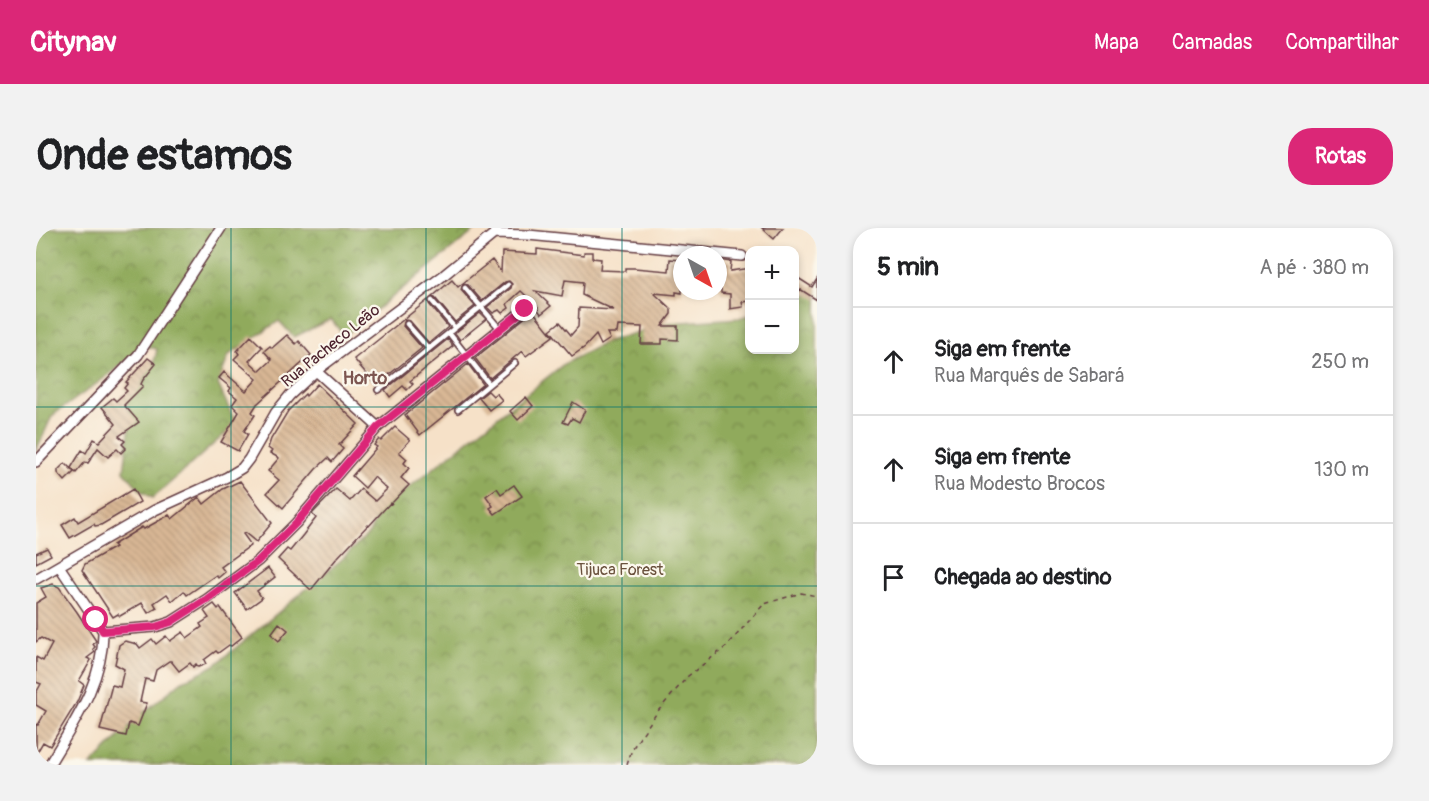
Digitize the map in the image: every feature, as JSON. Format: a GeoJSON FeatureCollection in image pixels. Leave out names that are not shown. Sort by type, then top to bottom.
{"type":"FeatureCollection","features":[{"type":"Feature","properties":{"kind":"street"},"geometry":{"type":"LineString","coordinates":[[36,462],[138,355],[221,228]]}},
{"type":"Feature","properties":{"kind":"street"},"geometry":{"type":"LineString","coordinates":[[495,231],[742,255]]}},
{"type":"Feature","properties":{"kind":"street","name":"Rua Pacheco Leão"},"geometry":{"type":"LineString","coordinates":[[36,579],[155,510],[242,468],[276,412],[290,395],[316,371],[444,275],[495,231]]}},
{"type":"Feature","properties":{"kind":"street"},"geometry":{"type":"LineString","coordinates":[[103,631],[155,627],[171,622],[207,599],[258,561],[296,523],[378,427],[525,309]]}},
{"type":"Feature","properties":{"kind":"street"},"geometry":{"type":"LineString","coordinates":[[316,371],[378,427]]}},
{"type":"Feature","properties":{"kind":"street"},"geometry":{"type":"LineString","coordinates":[[49,765],[85,702],[102,653],[103,631],[59,566]]}},
{"type":"Feature","properties":{"kind":"lane"},"geometry":{"type":"LineString","coordinates":[[378,390],[508,285]]}},
{"type":"Feature","properties":{"kind":"lane"},"geometry":{"type":"LineString","coordinates":[[465,288],[500,329]]}},
{"type":"Feature","properties":{"kind":"lane"},"geometry":{"type":"LineString","coordinates":[[432,301],[455,328]]}},
{"type":"Feature","properties":{"kind":"lane"},"geometry":{"type":"LineString","coordinates":[[407,324],[429,349]]}},
{"type":"Feature","properties":{"kind":"lane"},"geometry":{"type":"LineString","coordinates":[[448,333],[489,384]]}},
{"type":"Feature","properties":{"kind":"lane"},"geometry":{"type":"LineString","coordinates":[[458,410],[515,363]]}},
{"type":"Feature","properties":{"kind":"path"},"geometry":{"type":"LineString","coordinates":[[627,765],[632,749],[658,711],[688,676],[727,646],[764,604],[801,593],[817,596]]}},
{"type":"Feature","properties":{"kind":"green space"},"geometry":{"type":"Polygon","coordinates":[[[36,228],[478,228],[344,336],[331,319],[294,337],[279,321],[229,355],[218,384],[236,424],[153,498],[142,492],[124,471],[131,415],[126,400],[150,371],[157,349],[144,346],[52,416],[36,451],[36,228]]]}},
{"type":"Feature","properties":{"kind":"green space","name":"Tijuca Forest"},"geometry":{"type":"Polygon","coordinates":[[[817,291],[817,765],[91,765],[143,713],[181,682],[215,665],[341,560],[369,533],[381,510],[564,364],[608,341],[669,323],[745,316],[745,354],[799,354],[799,298],[817,291]]]}},
{"type":"Feature","properties":{"kind":"building"},"geometry":{"type":"Polygon","coordinates":[[[762,228],[783,228],[774,239],[762,228]]]}},
{"type":"Feature","properties":{"kind":"building"},"geometry":{"type":"Polygon","coordinates":[[[537,249],[584,255],[584,252],[592,252],[592,258],[601,259],[600,270],[625,271],[625,268],[634,268],[669,271],[670,259],[673,259],[673,295],[654,293],[671,309],[671,314],[662,326],[678,326],[678,340],[662,339],[662,344],[641,344],[642,327],[618,326],[617,333],[607,333],[610,339],[601,345],[596,335],[572,356],[550,330],[560,322],[571,335],[578,327],[579,308],[614,310],[582,295],[583,282],[565,280],[562,296],[535,291],[551,306],[541,314],[538,307],[521,291],[507,304],[509,308],[502,313],[499,310],[493,313],[487,307],[511,288],[512,284],[509,281],[482,301],[468,285],[463,284],[461,290],[475,306],[455,322],[432,297],[452,280],[458,287],[492,260],[501,272],[502,252],[537,254],[537,249]]]}},
{"type":"Feature","properties":{"kind":"building"},"geometry":{"type":"Polygon","coordinates":[[[727,261],[731,262],[730,271],[745,269],[743,307],[730,309],[730,294],[727,294],[727,261]]]}},
{"type":"Feature","properties":{"kind":"building"},"geometry":{"type":"Polygon","coordinates":[[[799,279],[812,287],[817,279],[817,300],[800,289],[799,291],[799,279]]]}},
{"type":"Feature","properties":{"kind":"building"},"geometry":{"type":"Polygon","coordinates":[[[428,300],[448,327],[429,343],[410,321],[405,320],[403,326],[422,348],[376,385],[354,359],[428,300]]]}},
{"type":"Feature","properties":{"kind":"building"},"geometry":{"type":"Polygon","coordinates":[[[533,311],[553,336],[526,356],[522,351],[490,378],[475,358],[533,311]]]}},
{"type":"Feature","properties":{"kind":"building"},"geometry":{"type":"Polygon","coordinates":[[[480,313],[486,319],[460,340],[455,333],[480,313]]]}},
{"type":"Feature","properties":{"kind":"building"},"geometry":{"type":"Polygon","coordinates":[[[287,335],[296,344],[299,341],[311,355],[257,404],[252,412],[255,415],[244,431],[248,434],[238,451],[221,442],[239,412],[232,405],[237,398],[229,391],[231,388],[219,378],[224,372],[246,391],[257,379],[234,359],[239,354],[237,351],[251,336],[262,347],[249,361],[260,371],[272,360],[264,351],[270,346],[272,348],[287,335]]]}},
{"type":"Feature","properties":{"kind":"building"},"geometry":{"type":"Polygon","coordinates":[[[448,339],[453,346],[410,381],[413,384],[407,390],[403,386],[390,397],[385,390],[448,339]]]}},
{"type":"Feature","properties":{"kind":"building"},"geometry":{"type":"Polygon","coordinates":[[[148,358],[156,364],[143,380],[141,384],[143,386],[124,405],[139,422],[119,436],[125,441],[122,444],[126,448],[121,453],[117,449],[108,457],[98,448],[88,463],[85,462],[76,473],[71,468],[82,450],[86,453],[94,439],[99,442],[116,424],[102,407],[113,398],[116,401],[127,391],[124,388],[128,383],[126,382],[148,358]]]}},
{"type":"Feature","properties":{"kind":"building"},"geometry":{"type":"Polygon","coordinates":[[[468,364],[483,384],[420,435],[405,415],[468,364]]]}},
{"type":"Feature","properties":{"kind":"building"},"geometry":{"type":"Polygon","coordinates":[[[317,384],[358,424],[339,445],[343,449],[332,462],[328,458],[316,469],[283,508],[267,493],[279,480],[268,471],[279,458],[270,453],[272,451],[268,448],[288,411],[317,384]]]}},
{"type":"Feature","properties":{"kind":"building"},"geometry":{"type":"Polygon","coordinates":[[[488,391],[493,396],[496,393],[502,400],[489,410],[479,398],[488,391]]]}},
{"type":"Feature","properties":{"kind":"building"},"geometry":{"type":"Polygon","coordinates":[[[526,397],[533,406],[518,420],[510,411],[526,397]]]}},
{"type":"Feature","properties":{"kind":"building"},"geometry":{"type":"Polygon","coordinates":[[[573,402],[585,410],[579,422],[572,418],[568,424],[563,422],[573,402]]]}},
{"type":"Feature","properties":{"kind":"building"},"geometry":{"type":"Polygon","coordinates":[[[395,427],[410,440],[399,452],[407,459],[404,463],[409,468],[401,478],[409,485],[337,558],[311,590],[278,559],[287,549],[290,551],[316,518],[312,514],[336,489],[350,501],[361,489],[375,501],[387,489],[374,477],[365,488],[352,476],[377,447],[374,445],[379,439],[381,441],[395,427]]]}},
{"type":"Feature","properties":{"kind":"building"},"geometry":{"type":"Polygon","coordinates":[[[65,463],[74,472],[65,481],[58,470],[65,463]]]}},
{"type":"Feature","properties":{"kind":"building"},"geometry":{"type":"Polygon","coordinates":[[[240,481],[272,523],[256,542],[245,533],[243,534],[251,545],[221,567],[225,572],[218,578],[216,575],[187,595],[184,591],[172,601],[167,594],[154,603],[157,608],[148,613],[142,603],[120,616],[118,614],[113,617],[82,570],[85,564],[115,547],[113,545],[142,527],[144,529],[169,515],[172,519],[199,497],[204,504],[223,489],[240,481]]]}},
{"type":"Feature","properties":{"kind":"building"},"geometry":{"type":"Polygon","coordinates":[[[514,485],[522,496],[495,514],[486,496],[497,488],[501,494],[514,485]]]}},
{"type":"Feature","properties":{"kind":"building"},"geometry":{"type":"Polygon","coordinates":[[[133,489],[140,502],[101,525],[95,526],[94,524],[70,538],[62,525],[75,517],[78,522],[133,489]]]}},
{"type":"Feature","properties":{"kind":"building"},"geometry":{"type":"Polygon","coordinates":[[[47,548],[51,555],[36,563],[36,553],[47,548]]]}},
{"type":"Feature","properties":{"kind":"building"},"geometry":{"type":"Polygon","coordinates":[[[268,568],[275,577],[257,591],[262,598],[247,609],[235,593],[268,568]]]}},
{"type":"Feature","properties":{"kind":"building"},"geometry":{"type":"Polygon","coordinates":[[[53,584],[59,587],[96,641],[93,644],[95,652],[87,658],[91,660],[79,681],[84,685],[77,702],[50,746],[43,742],[36,754],[36,724],[38,725],[46,711],[36,705],[36,693],[41,684],[36,682],[36,657],[43,661],[52,644],[41,638],[36,642],[36,603],[46,597],[41,588],[53,584]]]}},
{"type":"Feature","properties":{"kind":"building"},"geometry":{"type":"Polygon","coordinates":[[[214,604],[218,609],[220,607],[242,637],[218,653],[216,651],[204,660],[206,664],[198,667],[196,664],[193,667],[190,663],[179,671],[169,661],[156,670],[153,681],[145,679],[140,702],[147,703],[138,726],[129,723],[126,736],[100,730],[112,685],[120,687],[124,669],[115,664],[119,645],[125,641],[137,644],[140,648],[152,639],[156,644],[166,636],[170,641],[183,632],[187,638],[202,627],[200,624],[209,618],[204,611],[214,604]]]}},
{"type":"Feature","properties":{"kind":"building"},"geometry":{"type":"Polygon","coordinates":[[[279,623],[288,630],[279,641],[271,634],[279,623]]]}},
{"type":"Feature","properties":{"kind":"district","name":"Horto"},"geometry":{"type":"Point","coordinates":[365,378]}},
{"type":"Feature","properties":{"kind":"route"},"geometry":{"type":"LineString","coordinates":[[96,620],[103,631],[155,627],[171,622],[207,599],[258,561],[296,523],[378,427],[525,309]]}}]}
